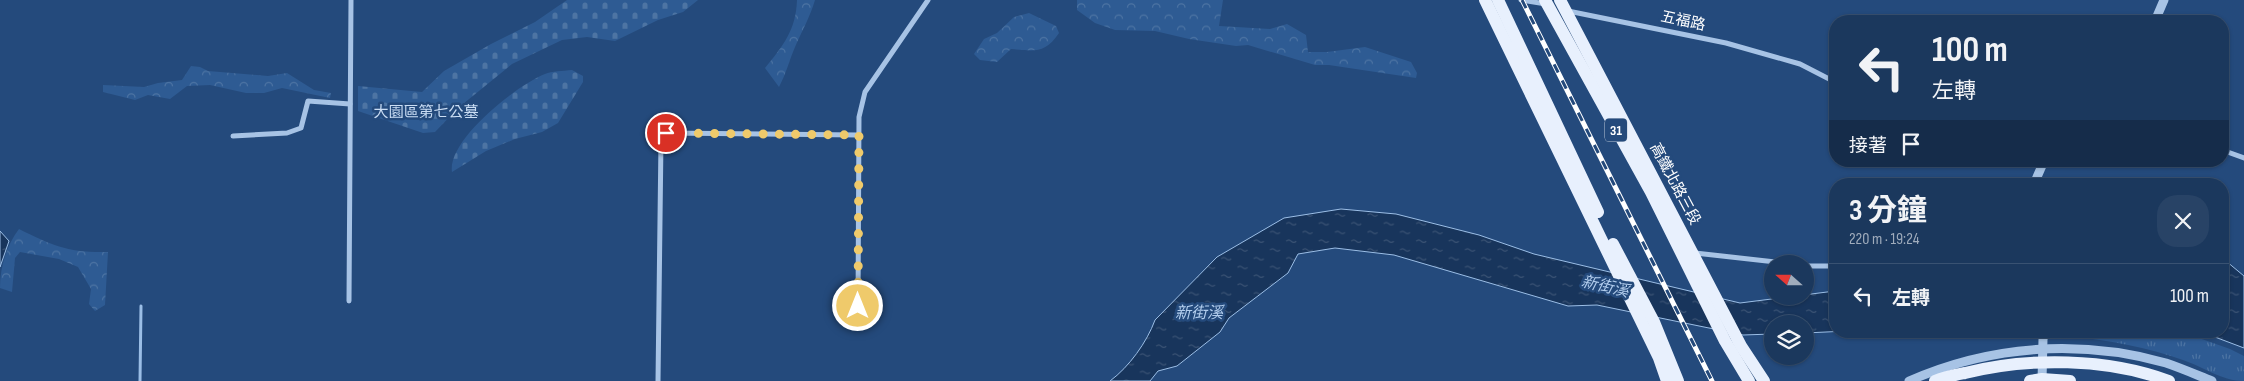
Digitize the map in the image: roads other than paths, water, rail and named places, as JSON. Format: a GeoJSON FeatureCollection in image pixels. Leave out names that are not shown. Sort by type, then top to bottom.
{"type":"FeatureCollection","features":[{"type":"Feature","properties":{"kind":"main road"},"geometry":{"type":"LineString","coordinates":[[1485,0],[1607,242],[1654,322],[1678,381]]}},
{"type":"Feature","properties":{"kind":"main road"},"geometry":{"type":"LineString","coordinates":[[1498,0],[1659,358],[1667,381]]}},
{"type":"Feature","properties":{"kind":"main road","name":"高鐵北路三段"},"geometry":{"type":"LineString","coordinates":[[1555,4],[1651,192],[1689,257],[1699,265],[1741,346],[1764,381]]}},
{"type":"Feature","properties":{"kind":"main road","name":"高鐵北路三段"},"geometry":{"type":"LineString","coordinates":[[1555,4],[1689,257],[1725,341],[1749,381]]}},
{"type":"Feature","properties":{"kind":"main road"},"geometry":{"type":"LineString","coordinates":[[1935,381],[1981,369],[2042,361],[2125,369],[2169,381]]}},
{"type":"Feature","properties":{"kind":"main road"},"geometry":{"type":"LineString","coordinates":[[2038,380],[2070,381]]}},
{"type":"Feature","properties":{"kind":"street"},"geometry":{"type":"LineString","coordinates":[[349,301],[351,0]]}},
{"type":"Feature","properties":{"kind":"street"},"geometry":{"type":"LineString","coordinates":[[858,306],[859,117],[865,92],[928,0]]}},
{"type":"Feature","properties":{"kind":"street","name":"五福路"},"geometry":{"type":"LineString","coordinates":[[1521,0],[1555,4],[1735,45],[1800,64],[1829,79]]}},
{"type":"Feature","properties":{"kind":"street"},"geometry":{"type":"LineString","coordinates":[[2158,15],[2164,0]]}},
{"type":"Feature","properties":{"kind":"street"},"geometry":{"type":"LineString","coordinates":[[233,136],[287,133],[301,128],[308,101],[350,104]]}},
{"type":"Feature","properties":{"kind":"street"},"geometry":{"type":"LineString","coordinates":[[658,381],[661,140],[666,133],[859,135]]}},
{"type":"Feature","properties":{"kind":"street"},"geometry":{"type":"LineString","coordinates":[[2229,153],[2244,158]]}},
{"type":"Feature","properties":{"kind":"street"},"geometry":{"type":"LineString","coordinates":[[1689,257],[1764,262]]}},
{"type":"Feature","properties":{"kind":"street"},"geometry":{"type":"LineString","coordinates":[[1814,266],[1829,266]]}},
{"type":"Feature","properties":{"kind":"street"},"geometry":{"type":"LineString","coordinates":[[2038,380],[2045,338]]}},
{"type":"Feature","properties":{"kind":"street"},"geometry":{"type":"LineString","coordinates":[[1909,381],[1934,370],[1981,357],[2013,350],[2043,347],[2094,349],[2124,353],[2167,364],[2212,381]]}},
{"type":"Feature","properties":{"kind":"water","name":"新街溪"},"geometry":{"type":"Polygon","coordinates":[[[1341,209],[1396,214],[1479,235],[1534,254],[1740,303],[1764,300],[1764,305],[1814,305],[1814,294],[1829,292],[1829,332],[1814,333],[1814,315],[1764,315],[1764,334],[1743,335],[1597,305],[1568,306],[1394,255],[1335,248],[1298,254],[1288,273],[1229,318],[1220,332],[1177,366],[1158,371],[1150,381],[1110,381],[1137,354],[1155,320],[1217,257],[1284,218],[1341,209]]]}},
{"type":"Feature","properties":{"kind":"water"},"geometry":{"type":"Polygon","coordinates":[[[0,231],[9,241],[0,267],[0,231]]]}},
{"type":"Feature","properties":{"kind":"water"},"geometry":{"type":"Polygon","coordinates":[[[2229,264],[2244,276],[2244,348],[2218,338],[2229,338],[2229,264]]]}},
{"type":"Feature","properties":{"kind":"waterway"},"geometry":{"type":"LineString","coordinates":[[140,381],[141,306]]}},
{"type":"Feature","properties":{"kind":"railway"},"geometry":{"type":"LineString","coordinates":[[1522,0],[1712,381]]}},
{"type":"Feature","properties":{"kind":"park label","name":"大園區第七公墓"},"geometry":{"type":"Point","coordinates":[426,112]}}]}
